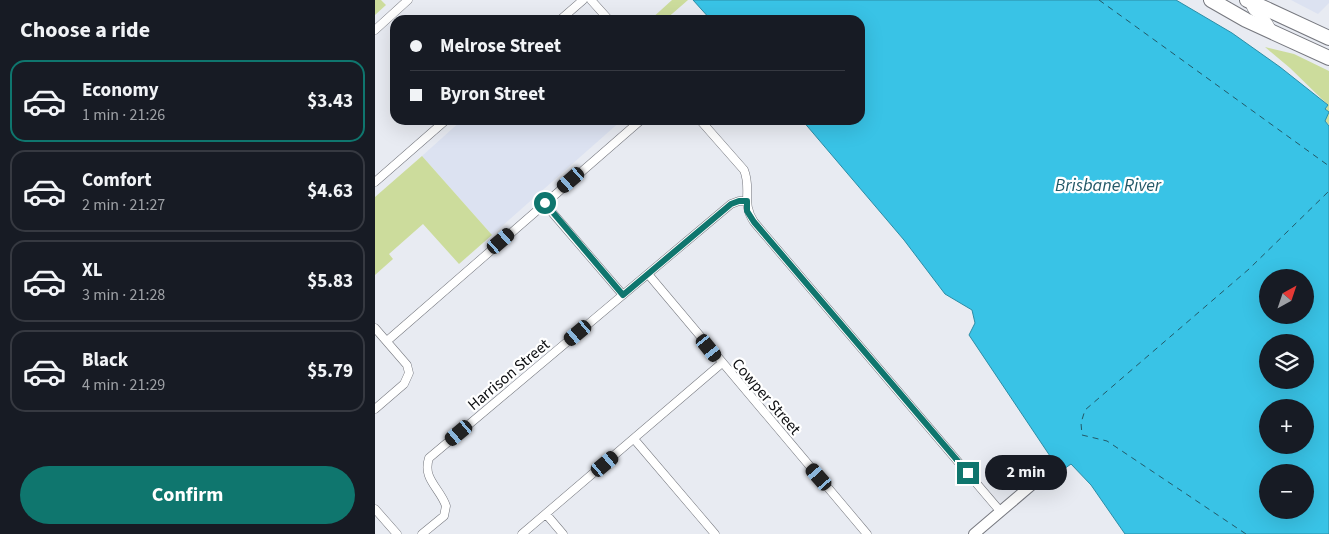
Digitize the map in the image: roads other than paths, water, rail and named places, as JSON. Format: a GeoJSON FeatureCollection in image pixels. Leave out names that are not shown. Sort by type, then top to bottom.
{"type":"FeatureCollection","features":[{"type":"Feature","properties":{"kind":"highway"},"geometry":{"type":"LineString","coordinates":[[1211,0],[1247,20],[1329,58]]}},
{"type":"Feature","properties":{"kind":"highway"},"geometry":{"type":"LineString","coordinates":[[1249,0],[1266,4],[1329,38]]}},
{"type":"Feature","properties":{"kind":"street"},"geometry":{"type":"LineString","coordinates":[[392,15],[408,0]]}},
{"type":"Feature","properties":{"kind":"street"},"geometry":{"type":"LineString","coordinates":[[566,15],[583,0]]}},
{"type":"Feature","properties":{"kind":"street"},"geometry":{"type":"LineString","coordinates":[[591,0],[604,15]]}},
{"type":"Feature","properties":{"kind":"street"},"geometry":{"type":"LineString","coordinates":[[1249,0],[1253,13],[1265,19],[1275,33]]}},
{"type":"Feature","properties":{"kind":"street"},"geometry":{"type":"LineString","coordinates":[[375,30],[390,16]]}},
{"type":"Feature","properties":{"kind":"street"},"geometry":{"type":"LineString","coordinates":[[375,182],[440,125]]}},
{"type":"Feature","properties":{"kind":"street"},"geometry":{"type":"LineString","coordinates":[[387,341],[635,125]]}},
{"type":"Feature","properties":{"kind":"street"},"geometry":{"type":"LineString","coordinates":[[704,125],[744,170],[747,177],[747,211],[754,222],[1000,511]]}},
{"type":"Feature","properties":{"kind":"street","name":"Harrison Street"},"geometry":{"type":"LineString","coordinates":[[422,534],[444,516],[446,506],[427,473],[426,466],[429,458],[731,204],[747,201]]}},
{"type":"Feature","properties":{"kind":"street"},"geometry":{"type":"LineString","coordinates":[[545,203],[623,295]]}},
{"type":"Feature","properties":{"kind":"street","name":"Cowper Street"},"geometry":{"type":"LineString","coordinates":[[648,274],[721,363],[867,534]]}},
{"type":"Feature","properties":{"kind":"street"},"geometry":{"type":"LineString","coordinates":[[375,328],[407,365],[409,373],[404,384],[375,409]]}},
{"type":"Feature","properties":{"kind":"street"},"geometry":{"type":"LineString","coordinates":[[522,534],[721,363]]}},
{"type":"Feature","properties":{"kind":"street"},"geometry":{"type":"LineString","coordinates":[[634,439],[715,534]]}},
{"type":"Feature","properties":{"kind":"street"},"geometry":{"type":"LineString","coordinates":[[974,534],[1041,477]]}},
{"type":"Feature","properties":{"kind":"street"},"geometry":{"type":"LineString","coordinates":[[375,509],[397,534]]}},
{"type":"Feature","properties":{"kind":"street"},"geometry":{"type":"LineString","coordinates":[[546,514],[563,534]]}},
{"type":"Feature","properties":{"kind":"water","name":"Brisbane River"},"geometry":{"type":"Polygon","coordinates":[[[693,0],[1176,0],[1232,33],[1280,67],[1328,105],[1325,109],[1329,112],[1325,121],[1329,126],[1329,534],[1125,534],[1091,485],[1071,464],[1064,469],[1050,456],[969,335],[975,323],[972,310],[945,294],[904,240],[806,125],[865,125],[865,15],[706,15],[693,0]]]}}]}
